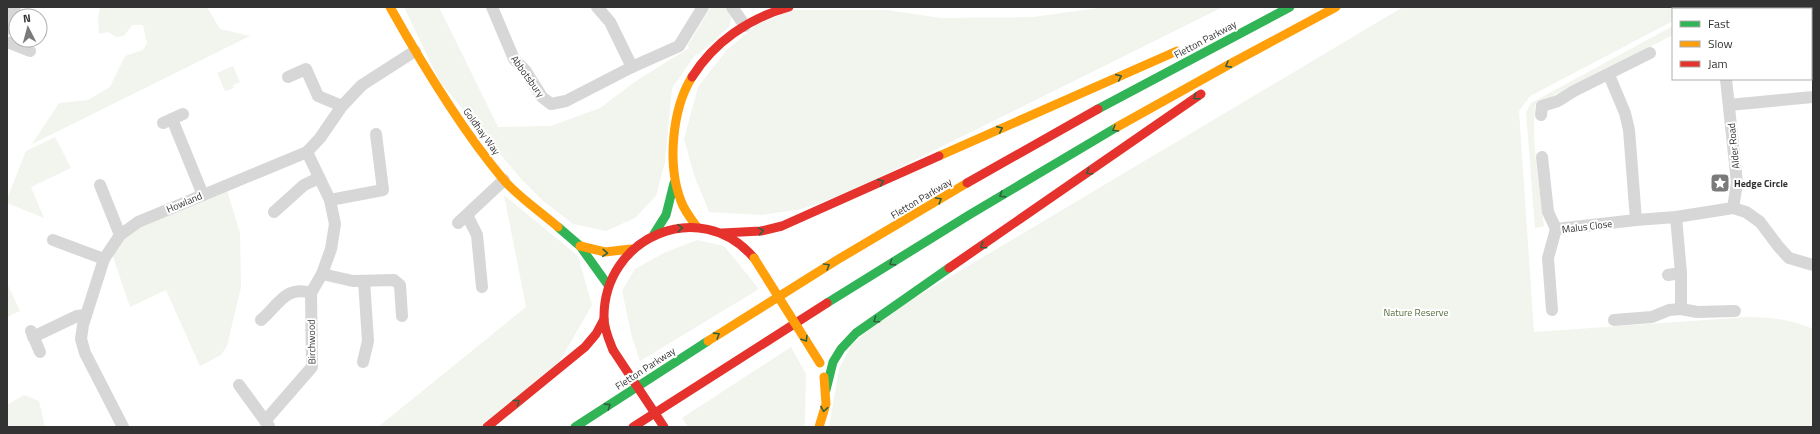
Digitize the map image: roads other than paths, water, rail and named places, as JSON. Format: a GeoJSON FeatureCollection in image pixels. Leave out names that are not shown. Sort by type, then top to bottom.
{"type":"FeatureCollection","features":[{"type":"Feature","properties":{"kind":"main road","name":"Goldhay Way"},"geometry":{"type":"LineString","coordinates":[[390,7],[415,51],[466,129],[504,180],[580,246],[608,286]]}},
{"type":"Feature","properties":{"kind":"main road"},"geometry":{"type":"LineString","coordinates":[[697,227],[685,213],[678,195],[675,175],[674,143],[676,120],[680,101],[699,67],[728,37],[762,15],[789,7]]}},
{"type":"Feature","properties":{"kind":"main road"},"geometry":{"type":"LineString","coordinates":[[1233,26],[1277,7]]}},
{"type":"Feature","properties":{"kind":"main road","name":"Fletton Parkway"},"geometry":{"type":"LineString","coordinates":[[575,427],[812,275],[996,166],[1142,85],[1290,7]]}},
{"type":"Feature","properties":{"kind":"main road"},"geometry":{"type":"LineString","coordinates":[[633,427],[829,301],[1013,188],[1154,106],[1336,7]]}},
{"type":"Feature","properties":{"kind":"main road"},"geometry":{"type":"LineString","coordinates":[[1226,77],[1297,27]]}},
{"type":"Feature","properties":{"kind":"main road"},"geometry":{"type":"LineString","coordinates":[[664,427],[613,350],[607,335],[604,319],[604,302],[613,272],[631,249],[654,234],[675,228],[697,227],[722,233],[761,231],[782,226],[1182,49]]}},
{"type":"Feature","properties":{"kind":"main road"},"geometry":{"type":"LineString","coordinates":[[826,390],[833,362],[841,350],[856,334],[1206,90]]}},
{"type":"Feature","properties":{"kind":"main road"},"geometry":{"type":"LineString","coordinates":[[654,234],[666,215],[672,195],[675,175]]}},
{"type":"Feature","properties":{"kind":"main road"},"geometry":{"type":"LineString","coordinates":[[722,233],[734,240],[754,258],[820,363],[826,390],[826,404],[819,427]]}},
{"type":"Feature","properties":{"kind":"main road","name":"Goldhay Way"},"geometry":{"type":"LineString","coordinates":[[580,246],[597,252],[614,253],[631,249]]}},
{"type":"Feature","properties":{"kind":"main road"},"geometry":{"type":"LineString","coordinates":[[487,427],[585,347],[596,334],[604,319]]}},
{"type":"Feature","properties":{"kind":"street"},"geometry":{"type":"LineString","coordinates":[[7,29],[15,7]]}},
{"type":"Feature","properties":{"kind":"street","name":"Abbotsbury"},"geometry":{"type":"LineString","coordinates":[[492,7],[514,59],[525,70],[542,97],[551,104],[566,101],[632,67],[679,46],[703,7]]}},
{"type":"Feature","properties":{"kind":"street"},"geometry":{"type":"LineString","coordinates":[[597,7],[610,22],[632,67]]}},
{"type":"Feature","properties":{"kind":"street"},"geometry":{"type":"LineString","coordinates":[[732,7],[745,26]]}},
{"type":"Feature","properties":{"kind":"street"},"geometry":{"type":"LineString","coordinates":[[7,42],[30,51]]}},
{"type":"Feature","properties":{"kind":"street","name":"Howland"},"geometry":{"type":"LineString","coordinates":[[123,427],[85,353],[81,339],[86,314],[104,259],[120,234],[138,222],[307,152],[320,138],[342,106],[362,85],[415,51]]}},
{"type":"Feature","properties":{"kind":"street"},"geometry":{"type":"LineString","coordinates":[[1541,115],[1542,106],[1558,101],[1574,90],[1609,75],[1650,54]]}},
{"type":"Feature","properties":{"kind":"street"},"geometry":{"type":"LineString","coordinates":[[288,77],[306,69],[318,96],[342,106]]}},
{"type":"Feature","properties":{"kind":"street"},"geometry":{"type":"LineString","coordinates":[[1609,75],[1625,113],[1629,130],[1636,220]]}},
{"type":"Feature","properties":{"kind":"street","name":"Alder Road"},"geometry":{"type":"LineString","coordinates":[[1726,80],[1737,183],[1733,208]]}},
{"type":"Feature","properties":{"kind":"street"},"geometry":{"type":"LineString","coordinates":[[1729,105],[1813,97]]}},
{"type":"Feature","properties":{"kind":"street"},"geometry":{"type":"LineString","coordinates":[[173,119],[203,195]]}},
{"type":"Feature","properties":{"kind":"street"},"geometry":{"type":"LineString","coordinates":[[330,200],[383,190],[376,134]]}},
{"type":"Feature","properties":{"kind":"street"},"geometry":{"type":"LineString","coordinates":[[261,320],[287,294],[298,291],[311,293],[322,274],[331,249],[335,224],[330,200],[307,152]]}},
{"type":"Feature","properties":{"kind":"street"},"geometry":{"type":"LineString","coordinates":[[1542,157],[1548,212],[1556,229]]}},
{"type":"Feature","properties":{"kind":"street"},"geometry":{"type":"LineString","coordinates":[[274,212],[304,185],[319,178]]}},
{"type":"Feature","properties":{"kind":"street"},"geometry":{"type":"LineString","coordinates":[[458,223],[504,180]]}},
{"type":"Feature","properties":{"kind":"street"},"geometry":{"type":"LineString","coordinates":[[100,185],[120,234]]}},
{"type":"Feature","properties":{"kind":"street"},"geometry":{"type":"LineString","coordinates":[[1733,208],[1746,212],[1760,222],[1789,258],[1813,265]]}},
{"type":"Feature","properties":{"kind":"street","name":"Malus Close"},"geometry":{"type":"LineString","coordinates":[[1552,310],[1548,258],[1556,229],[1636,220],[1676,218],[1733,208]]}},
{"type":"Feature","properties":{"kind":"street"},"geometry":{"type":"LineString","coordinates":[[468,214],[477,235],[482,287]]}},
{"type":"Feature","properties":{"kind":"street"},"geometry":{"type":"LineString","coordinates":[[1676,218],[1681,272],[1681,309]]}},
{"type":"Feature","properties":{"kind":"street"},"geometry":{"type":"LineString","coordinates":[[53,240],[104,259]]}},
{"type":"Feature","properties":{"kind":"street"},"geometry":{"type":"LineString","coordinates":[[1668,275],[1681,272]]}},
{"type":"Feature","properties":{"kind":"street"},"geometry":{"type":"LineString","coordinates":[[322,274],[340,279],[364,281],[394,280],[400,285],[402,316]]}},
{"type":"Feature","properties":{"kind":"street"},"geometry":{"type":"LineString","coordinates":[[362,362],[368,340],[364,281]]}},
{"type":"Feature","properties":{"kind":"street","name":"Birchwood"},"geometry":{"type":"LineString","coordinates":[[239,385],[267,424],[312,367],[311,293]]}},
{"type":"Feature","properties":{"kind":"street"},"geometry":{"type":"LineString","coordinates":[[1614,320],[1652,317],[1669,310],[1681,309],[1697,312],[1735,310]]}},
{"type":"Feature","properties":{"kind":"street"},"geometry":{"type":"LineString","coordinates":[[40,352],[32,333],[86,314]]}},
{"type":"Feature","properties":{"kind":"place","name":"Hedge Circle"},"geometry":{"type":"Point","coordinates":[1720,183]}},
{"type":"Feature","properties":{"kind":"park label","name":"Nature Reserve"},"geometry":{"type":"Point","coordinates":[1416,312]}}]}
